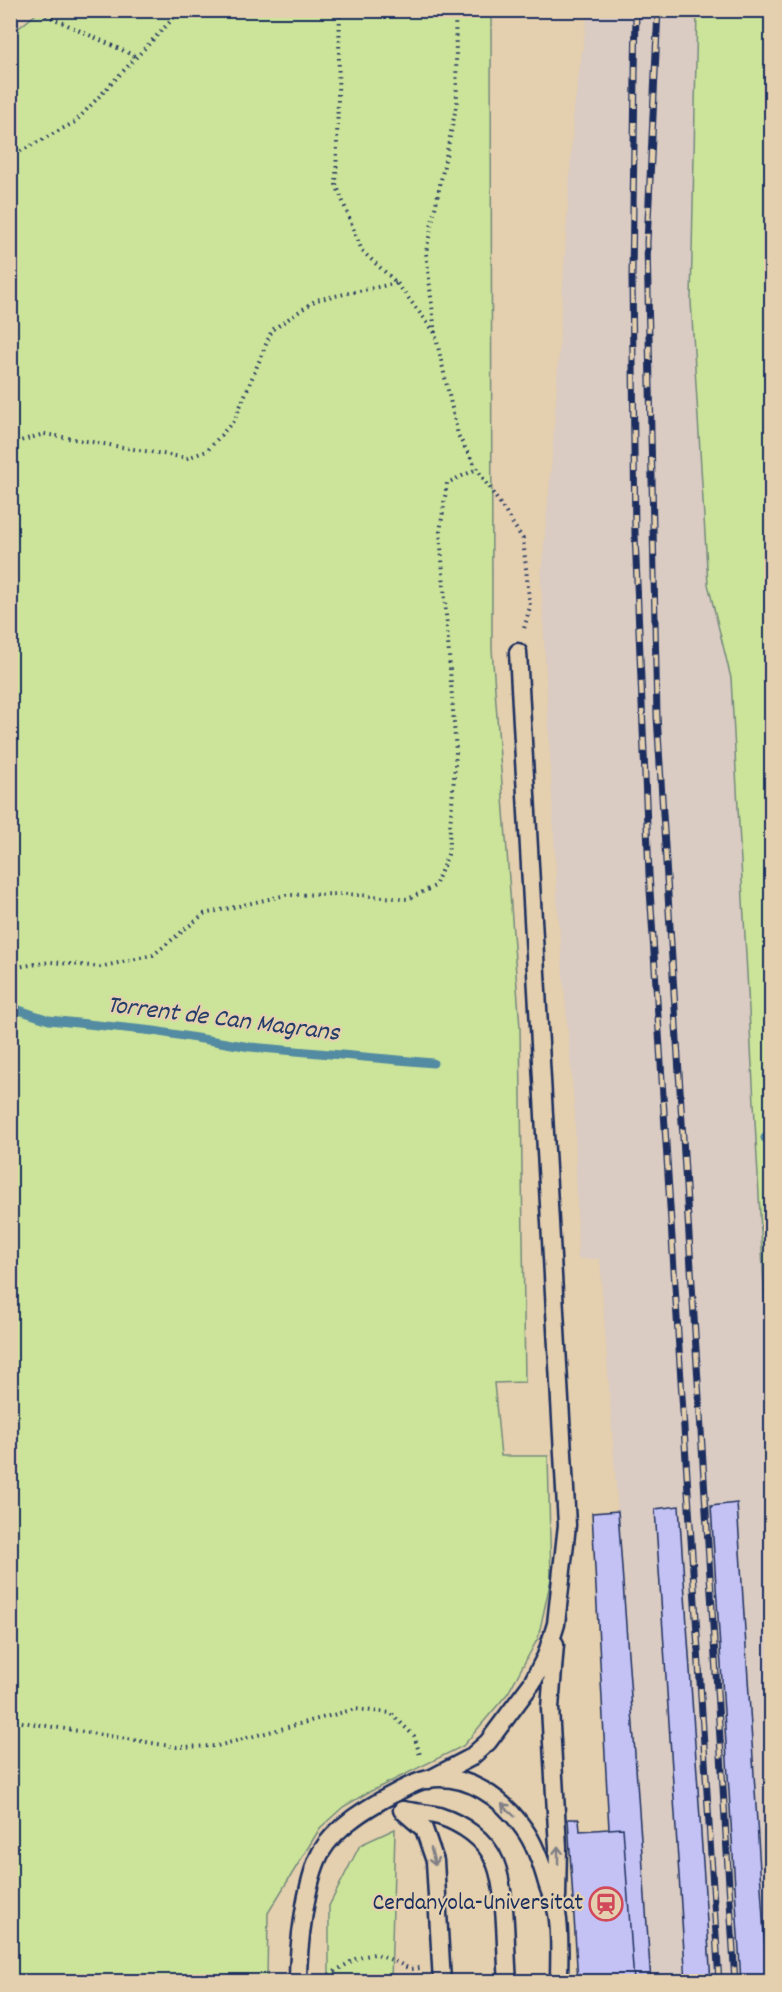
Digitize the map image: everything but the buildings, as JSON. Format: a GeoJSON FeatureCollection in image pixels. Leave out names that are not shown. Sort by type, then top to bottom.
{"type":"FeatureCollection","features":[{"type":"Feature","properties":{"kind":"lane"},"geometry":{"type":"LineString","coordinates":[[518,652],[567,1525],[550,1708],[558,1846],[557,1913],[560,1982]]}},
{"type":"Feature","properties":{"kind":"lane"},"geometry":{"type":"LineString","coordinates":[[298,1982],[304,1917],[321,1853],[338,1830],[382,1800],[470,1758],[488,1742],[532,1683],[546,1656],[556,1624]]}},
{"type":"Feature","properties":{"kind":"lane"},"geometry":{"type":"LineString","coordinates":[[428,1779],[447,1779],[469,1783],[487,1792],[508,1809],[525,1830],[541,1863],[557,1913]]}},
{"type":"Feature","properties":{"kind":"lane"},"geometry":{"type":"LineString","coordinates":[[382,1800],[402,1810],[424,1829],[435,1861],[442,1974]]}},
{"type":"Feature","properties":{"kind":"lane"},"geometry":{"type":"LineString","coordinates":[[402,1810],[439,1816],[458,1824],[477,1837],[495,1860],[501,1881],[507,1982]]}},
{"type":"Feature","properties":{"kind":"path"},"geometry":{"type":"LineString","coordinates":[[35,10],[137,57]]}},
{"type":"Feature","properties":{"kind":"path"},"geometry":{"type":"LineString","coordinates":[[10,158],[75,122],[181,10]]}},
{"type":"Feature","properties":{"kind":"path"},"geometry":{"type":"LineString","coordinates":[[340,10],[336,184],[362,251],[397,283],[435,333]]}},
{"type":"Feature","properties":{"kind":"path"},"geometry":{"type":"LineString","coordinates":[[455,10],[458,103],[426,252],[435,333],[458,435],[477,469],[523,539],[530,607],[518,652]]}},
{"type":"Feature","properties":{"kind":"path"},"geometry":{"type":"LineString","coordinates":[[10,444],[44,434],[187,458],[207,451],[235,419],[272,330],[316,300],[397,283]]}},
{"type":"Feature","properties":{"kind":"path"},"geometry":{"type":"LineString","coordinates":[[10,968],[51,962],[100,967],[153,955],[204,914],[285,895],[346,894],[408,898],[435,886],[448,854],[456,752],[440,532],[447,483],[477,469]]}},
{"type":"Feature","properties":{"kind":"path"},"geometry":{"type":"LineString","coordinates":[[10,1720],[187,1747],[217,1746],[355,1709],[391,1713],[414,1736],[428,1779]]}},
{"type":"Feature","properties":{"kind":"path"},"geometry":{"type":"LineString","coordinates":[[319,1982],[357,1958],[374,1954],[410,1969],[442,1974]]}},
{"type":"Feature","properties":{"kind":"shaded area"},"geometry":{"type":"Polygon","coordinates":[[[588,11],[697,11],[691,301],[708,584],[731,678],[771,1416],[771,1981],[651,1981],[600,1259],[578,1259],[575,1116],[558,913],[541,579],[553,446],[574,108],[588,11]]]}},
{"type":"Feature","properties":{"kind":"green space"},"geometry":{"type":"Polygon","coordinates":[[[40,11],[491,11],[492,649],[520,1028],[525,1382],[494,1383],[501,1456],[548,1456],[551,1579],[538,1638],[508,1693],[463,1746],[367,1793],[343,1807],[320,1828],[268,1913],[267,1981],[11,1981],[10,35],[40,11]]]}},
{"type":"Feature","properties":{"kind":"green space"},"geometry":{"type":"Polygon","coordinates":[[[697,11],[771,11],[771,1416],[731,678],[708,584],[691,301],[697,11]]]}},
{"type":"Feature","properties":{"kind":"green space"},"geometry":{"type":"Polygon","coordinates":[[[395,1829],[391,1981],[329,1981],[329,1906],[360,1845],[395,1829]]]}},
{"type":"Feature","properties":{"kind":"waterway","name":"Torrent de Can Magrans"},"geometry":{"type":"LineString","coordinates":[[10,1007],[49,1020],[154,1031],[250,1047],[433,1063]]}},
{"type":"Feature","properties":{"kind":"waterway"},"geometry":{"type":"LineString","coordinates":[[765,1138],[772,1141]]}},
{"type":"Feature","properties":{"kind":"railway"},"geometry":{"type":"LineString","coordinates":[[636,10],[632,276],[635,534],[649,874],[719,1982]]}},
{"type":"Feature","properties":{"kind":"railway"},"geometry":{"type":"LineString","coordinates":[[658,10],[647,243],[657,716],[735,1982]]}},
{"type":"Feature","properties":{"kind":"place","name":"Cerdanyola-Universitat"},"geometry":{"type":"Point","coordinates":[606,1904]}}]}
